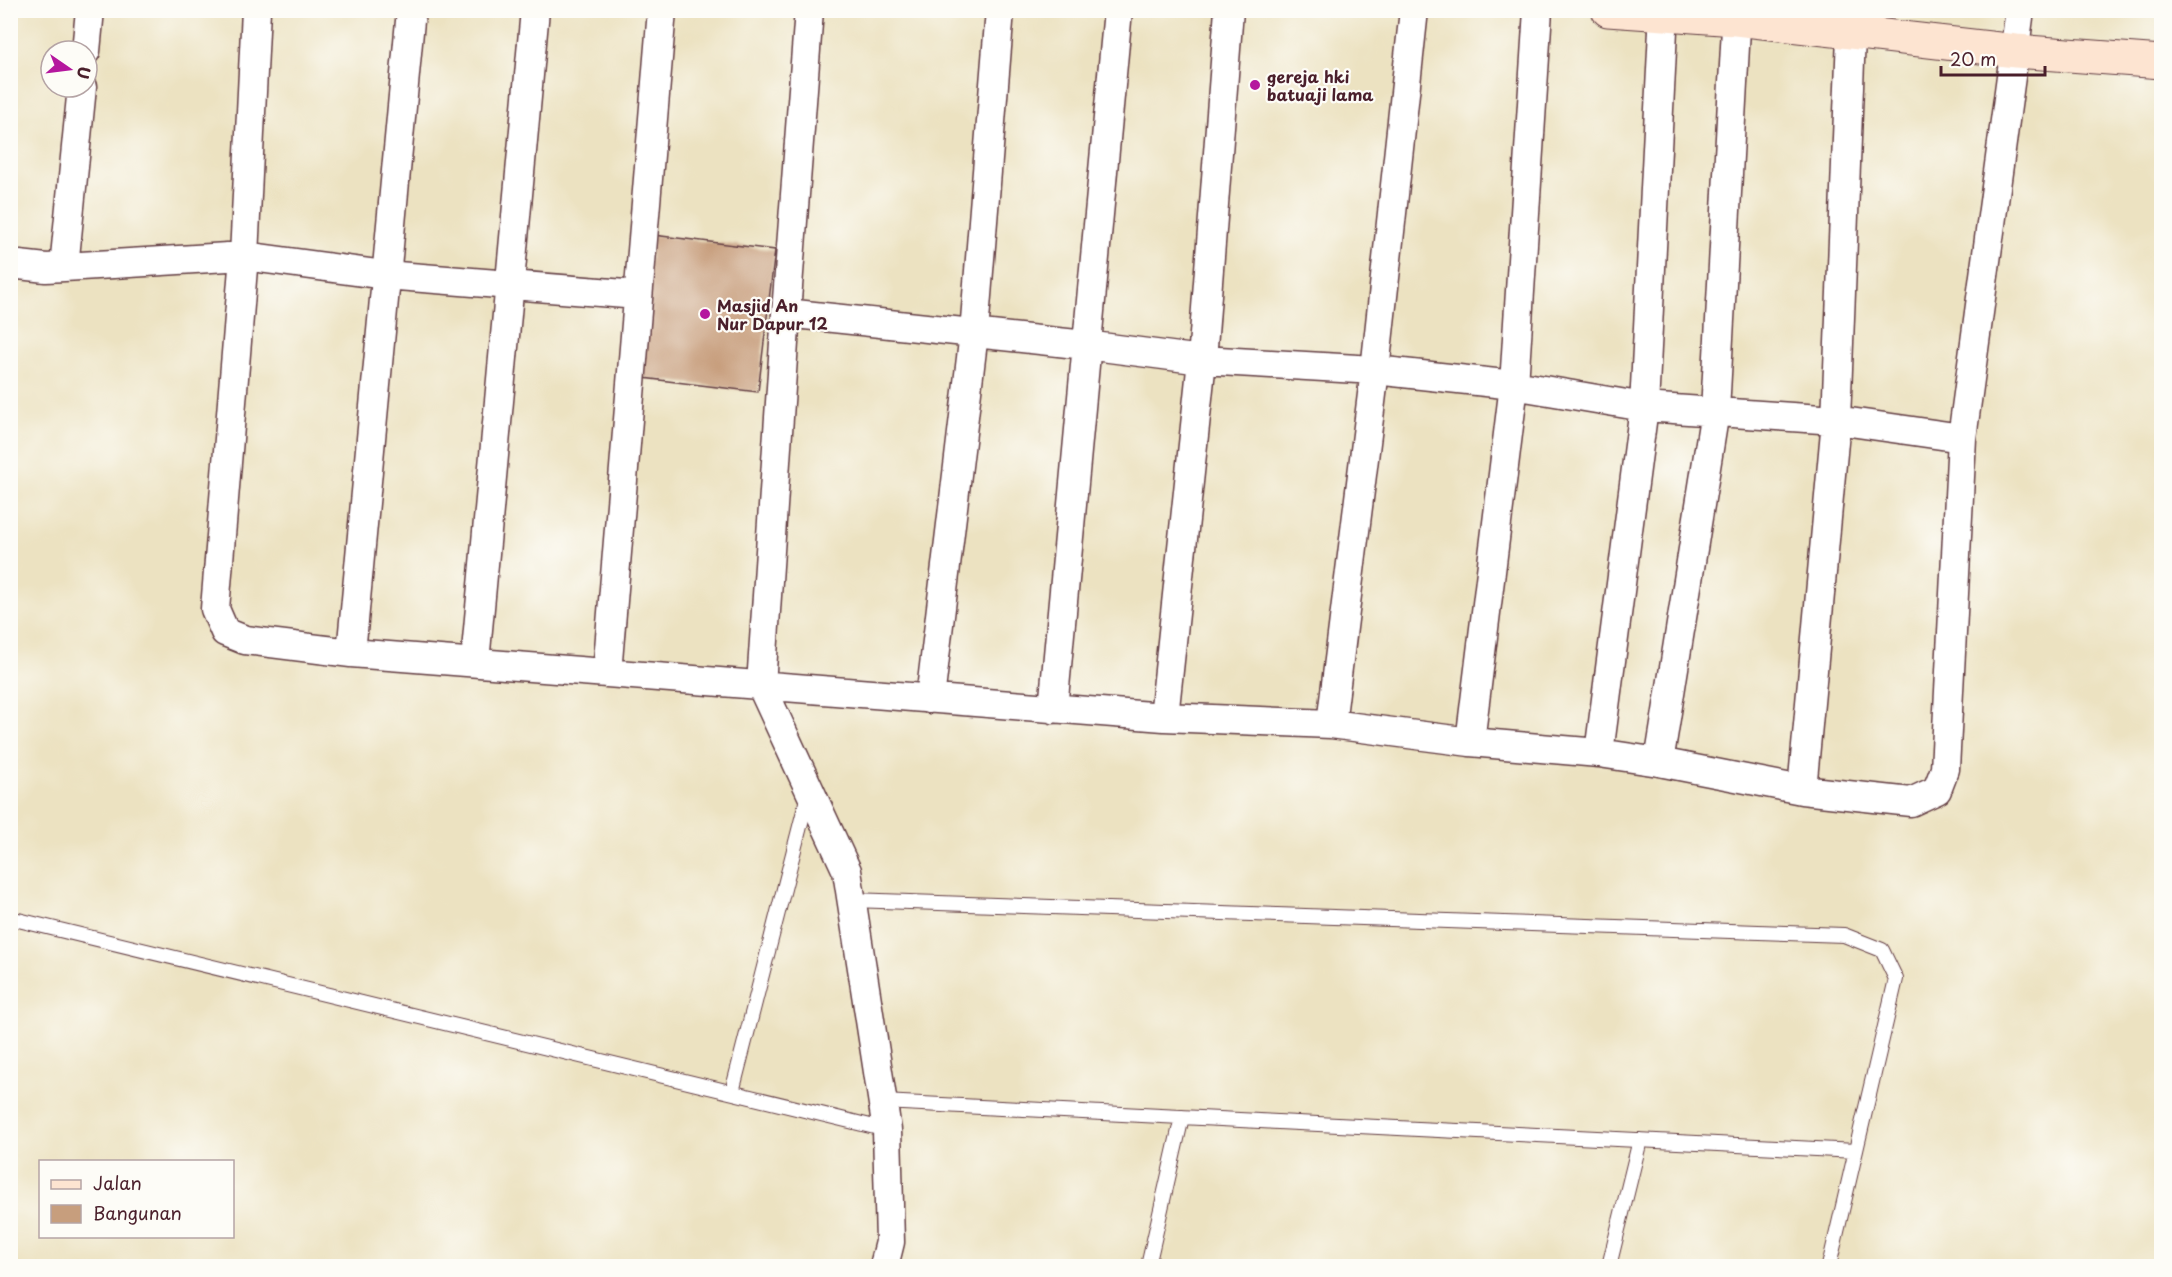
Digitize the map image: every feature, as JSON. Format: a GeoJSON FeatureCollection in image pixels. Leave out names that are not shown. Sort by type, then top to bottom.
{"type":"FeatureCollection","features":[{"type":"Feature","properties":{"kind":"street"},"geometry":{"type":"LineString","coordinates":[[87,39],[90,10]]}},
{"type":"Feature","properties":{"kind":"street"},"geometry":{"type":"LineString","coordinates":[[256,10],[244,256],[215,609],[225,632],[245,640],[351,653],[1053,709],[1164,717],[1331,724],[1470,742],[1599,753],[1659,762],[1802,790],[1911,802],[1937,790],[1945,769],[1962,438],[2020,10]]}},
{"type":"Feature","properties":{"kind":"street"},"geometry":{"type":"LineString","coordinates":[[351,653],[411,10]]}},
{"type":"Feature","properties":{"kind":"street"},"geometry":{"type":"LineString","coordinates":[[475,662],[535,10]]}},
{"type":"Feature","properties":{"kind":"street"},"geometry":{"type":"LineString","coordinates":[[608,673],[662,10]]}},
{"type":"Feature","properties":{"kind":"street"},"geometry":{"type":"LineString","coordinates":[[809,10],[761,686],[848,872],[887,1130],[890,1242],[884,1266]]}},
{"type":"Feature","properties":{"kind":"street"},"geometry":{"type":"LineString","coordinates":[[930,699],[974,333],[1000,10]]}},
{"type":"Feature","properties":{"kind":"street"},"geometry":{"type":"LineString","coordinates":[[1053,709],[1118,10]]}},
{"type":"Feature","properties":{"kind":"street"},"geometry":{"type":"LineString","coordinates":[[1164,717],[1202,360],[1229,10]]}},
{"type":"Feature","properties":{"kind":"street"},"geometry":{"type":"LineString","coordinates":[[1331,724],[1375,370],[1414,10]]}},
{"type":"Feature","properties":{"kind":"street"},"geometry":{"type":"LineString","coordinates":[[1470,742],[1514,385],[1538,10]]}},
{"type":"Feature","properties":{"kind":"street"},"geometry":{"type":"LineString","coordinates":[[1608,10],[1851,22],[2016,51],[2162,62]]}},
{"type":"Feature","properties":{"kind":"street"},"geometry":{"type":"LineString","coordinates":[[1599,753],[1644,406],[1664,12]]}},
{"type":"Feature","properties":{"kind":"street"},"geometry":{"type":"LineString","coordinates":[[1659,762],[1715,411],[1736,15]]}},
{"type":"Feature","properties":{"kind":"street"},"geometry":{"type":"LineString","coordinates":[[1802,790],[1836,420],[1851,22]]}},
{"type":"Feature","properties":{"kind":"street"},"geometry":{"type":"LineString","coordinates":[[64,267],[81,99]]}},
{"type":"Feature","properties":{"kind":"street"},"geometry":{"type":"LineString","coordinates":[[10,264],[46,268],[244,256],[385,275],[638,295]]}},
{"type":"Feature","properties":{"kind":"street"},"geometry":{"type":"LineString","coordinates":[[786,313],[1086,345],[1202,360],[1375,370],[1514,385],[1644,406],[1836,420],[1962,438]]}},
{"type":"Feature","properties":{"kind":"lane"},"geometry":{"type":"LineString","coordinates":[[732,1092],[810,790]]}},
{"type":"Feature","properties":{"kind":"lane"},"geometry":{"type":"LineString","coordinates":[[852,900],[1844,935],[1882,950],[1896,979],[1828,1266]]}},
{"type":"Feature","properties":{"kind":"lane"},"geometry":{"type":"LineString","coordinates":[[10,918],[887,1130]]}},
{"type":"Feature","properties":{"kind":"lane"},"geometry":{"type":"LineString","coordinates":[[883,1102],[1856,1150]]}},
{"type":"Feature","properties":{"kind":"lane"},"geometry":{"type":"LineString","coordinates":[[1148,1266],[1182,1117]]}},
{"type":"Feature","properties":{"kind":"lane"},"geometry":{"type":"LineString","coordinates":[[1609,1266],[1640,1140]]}},
{"type":"Feature","properties":{"kind":"building","name":"Masjid An Nur Dapur 12"},"geometry":{"type":"Polygon","coordinates":[[[653,235],[775,250],[758,392],[635,377],[653,235]]]}},
{"type":"Feature","properties":{"kind":"place","name":"gereja hki batuaji lama"},"geometry":{"type":"Point","coordinates":[1255,85]}},
{"type":"Feature","properties":{"kind":"place","name":"Masjid An Nur Dapur 12"},"geometry":{"type":"Point","coordinates":[705,314]}}]}
